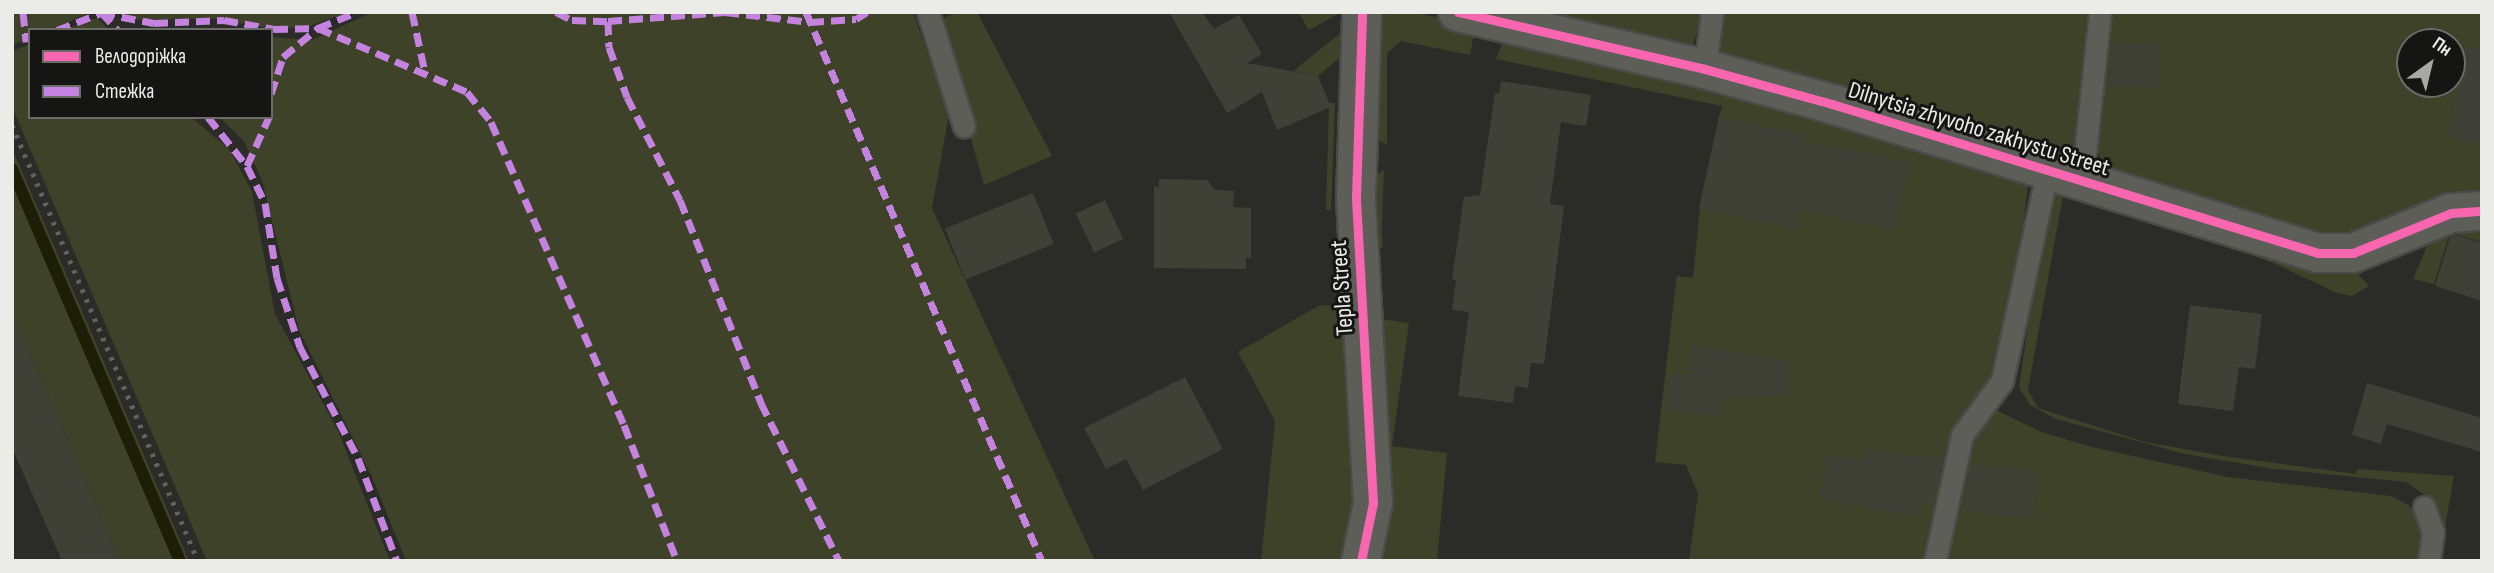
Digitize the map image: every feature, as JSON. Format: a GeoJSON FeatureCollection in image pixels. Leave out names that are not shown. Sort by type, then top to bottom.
{"type":"FeatureCollection","features":[{"type":"Feature","properties":{"kind":"street","name":"Tepla Street"},"geometry":{"type":"LineString","coordinates":[[1361,561],[1373,503],[1356,197],[1362,12]]}},
{"type":"Feature","properties":{"kind":"street","name":"Dilnytsia zhyvoho zakhystu Street"},"geometry":{"type":"LineString","coordinates":[[1458,12],[1705,69],[1947,136],[2064,176],[2318,253],[2353,253],[2451,213],[2482,211]]}},
{"type":"Feature","properties":{"kind":"lane"},"geometry":{"type":"LineString","coordinates":[[928,12],[964,127]]}},
{"type":"Feature","properties":{"kind":"lane"},"geometry":{"type":"LineString","coordinates":[[1705,69],[1713,12]]}},
{"type":"Feature","properties":{"kind":"lane"},"geometry":{"type":"LineString","coordinates":[[1935,561],[1962,435],[2002,381],[2064,176],[2100,12]]}},
{"type":"Feature","properties":{"kind":"lane"},"geometry":{"type":"LineString","coordinates":[[2424,507],[2432,532],[2429,561]]}},
{"type":"Feature","properties":{"kind":"green space"},"geometry":{"type":"Polygon","coordinates":[[[12,12],[91,12],[55,28],[28,28],[28,39],[12,45],[12,12]]]}},
{"type":"Feature","properties":{"kind":"green space"},"geometry":{"type":"Polygon","coordinates":[[[112,12],[348,12],[307,27],[273,29],[215,19],[137,20],[112,12]]]}},
{"type":"Feature","properties":{"kind":"green space"},"geometry":{"type":"Polygon","coordinates":[[[373,12],[913,12],[949,114],[932,208],[1095,561],[406,561],[372,477],[299,330],[262,180],[244,141],[221,119],[273,119],[273,37],[312,40],[373,12]]]}},
{"type":"Feature","properties":{"kind":"green space"},"geometry":{"type":"Polygon","coordinates":[[[959,12],[977,12],[1052,156],[984,185],[938,20],[959,12]]]}},
{"type":"Feature","properties":{"kind":"green space"},"geometry":{"type":"Polygon","coordinates":[[[1298,12],[1342,12],[1309,30],[1298,12]]]}},
{"type":"Feature","properties":{"kind":"green space"},"geometry":{"type":"Polygon","coordinates":[[[1387,12],[1414,12],[1469,25],[1474,34],[1470,55],[1401,41],[1387,53],[1387,144],[1373,139],[1378,21],[1387,12]]]}},
{"type":"Feature","properties":{"kind":"green space"},"geometry":{"type":"Polygon","coordinates":[[[1501,12],[1704,12],[1690,53],[1501,12]]]}},
{"type":"Feature","properties":{"kind":"green space"},"geometry":{"type":"Polygon","coordinates":[[[1724,12],[2091,12],[2079,139],[2068,158],[1723,62],[1719,52],[1724,12]]]}},
{"type":"Feature","properties":{"kind":"green space"},"geometry":{"type":"Polygon","coordinates":[[[2105,12],[2482,12],[2482,202],[2369,236],[2303,235],[2125,179],[2104,167],[2096,148],[2095,91],[2105,12]]]}},
{"type":"Feature","properties":{"kind":"green space"},"geometry":{"type":"Polygon","coordinates":[[[98,19],[107,28],[71,28],[98,19]]]}},
{"type":"Feature","properties":{"kind":"green space"},"geometry":{"type":"Polygon","coordinates":[[[1347,28],[1346,52],[1318,76],[1293,71],[1347,28]]]}},
{"type":"Feature","properties":{"kind":"green space"},"geometry":{"type":"Polygon","coordinates":[[[1506,34],[1619,60],[2028,182],[2019,269],[1991,377],[1951,433],[1928,561],[1689,561],[1698,494],[1686,465],[1655,462],[1677,276],[1693,278],[1700,208],[1722,106],[1496,59],[1506,34]]]}},
{"type":"Feature","properties":{"kind":"green space"},"geometry":{"type":"Polygon","coordinates":[[[28,45],[28,119],[193,119],[229,149],[252,192],[275,314],[338,431],[390,561],[207,561],[12,107],[12,51],[28,45]]]}},
{"type":"Feature","properties":{"kind":"green space"},"geometry":{"type":"Polygon","coordinates":[[[1329,103],[1335,103],[1331,210],[1326,210],[1329,103]]]}},
{"type":"Feature","properties":{"kind":"green space"},"geometry":{"type":"Polygon","coordinates":[[[12,148],[189,561],[120,561],[12,313],[12,148]]]}},
{"type":"Feature","properties":{"kind":"green space"},"geometry":{"type":"Polygon","coordinates":[[[1384,170],[1383,248],[1371,245],[1372,177],[1384,170]]]}},
{"type":"Feature","properties":{"kind":"green space"},"geometry":{"type":"Polygon","coordinates":[[[2063,184],[2356,272],[2369,286],[2352,296],[2337,293],[2271,262],[2121,208],[2063,195],[2028,390],[2038,408],[2145,442],[2223,456],[2356,474],[2357,469],[2454,476],[2439,561],[2439,522],[2432,500],[2406,482],[2275,469],[2185,454],[2056,419],[2030,405],[2019,387],[2041,237],[2052,193],[2063,184]]]}},
{"type":"Feature","properties":{"kind":"green space"},"geometry":{"type":"Polygon","coordinates":[[[2482,219],[2482,242],[2450,233],[2434,284],[2413,279],[2427,246],[2445,226],[2482,219]]]}},
{"type":"Feature","properties":{"kind":"green space"},"geometry":{"type":"Polygon","coordinates":[[[1320,305],[1352,307],[1362,499],[1349,561],[1261,561],[1275,421],[1238,352],[1320,305]]]}},
{"type":"Feature","properties":{"kind":"green space"},"geometry":{"type":"Polygon","coordinates":[[[1381,319],[1409,323],[1392,446],[1447,453],[1437,561],[1371,561],[1381,319]]]}},
{"type":"Feature","properties":{"kind":"green space"},"geometry":{"type":"Polygon","coordinates":[[[1998,411],[2041,432],[2092,447],[2228,477],[2391,496],[2409,505],[2424,521],[2421,561],[1942,561],[1965,446],[1984,419],[1998,411]]]}},
{"type":"Feature","properties":{"kind":"building"},"geometry":{"type":"Polygon","coordinates":[[[1169,12],[1202,12],[1214,29],[1239,15],[1262,54],[1247,63],[1318,76],[1331,107],[1277,130],[1262,92],[1227,113],[1169,12]]]}},
{"type":"Feature","properties":{"kind":"building"},"geometry":{"type":"Polygon","coordinates":[[[2112,43],[2159,45],[2157,88],[2110,86],[2112,43]]]}},
{"type":"Feature","properties":{"kind":"building"},"geometry":{"type":"Polygon","coordinates":[[[2466,46],[2482,48],[2482,143],[2449,138],[2455,98],[2466,98],[2466,46]]]}},
{"type":"Feature","properties":{"kind":"building"},"geometry":{"type":"Polygon","coordinates":[[[1501,81],[1591,95],[1586,126],[1561,122],[1550,204],[1564,206],[1544,364],[1531,363],[1528,388],[1515,386],[1513,403],[1458,396],[1469,312],[1452,310],[1456,280],[1452,279],[1464,197],[1480,195],[1495,93],[1499,94],[1501,81]]]}},
{"type":"Feature","properties":{"kind":"building"},"geometry":{"type":"Polygon","coordinates":[[[1719,116],[1804,135],[1802,141],[1910,162],[1893,229],[1796,209],[1797,229],[1699,208],[1719,116]]]}},
{"type":"Feature","properties":{"kind":"building"},"geometry":{"type":"Polygon","coordinates":[[[1159,179],[1207,180],[1215,190],[1234,191],[1233,207],[1251,208],[1251,258],[1246,258],[1246,269],[1154,268],[1154,186],[1159,187],[1159,179]]]}},
{"type":"Feature","properties":{"kind":"building"},"geometry":{"type":"Polygon","coordinates":[[[1033,193],[1054,244],[966,280],[945,229],[1033,193]]]}},
{"type":"Feature","properties":{"kind":"building"},"geometry":{"type":"Polygon","coordinates":[[[1105,200],[1123,239],[1094,252],[1076,214],[1105,200]]]}},
{"type":"Feature","properties":{"kind":"building"},"geometry":{"type":"Polygon","coordinates":[[[2455,235],[2482,243],[2482,301],[2435,286],[2450,237],[2455,235]]]}},
{"type":"Feature","properties":{"kind":"building"},"geometry":{"type":"Polygon","coordinates":[[[2190,305],[2262,314],[2255,369],[2239,367],[2233,411],[2178,404],[2190,305]]]}},
{"type":"Feature","properties":{"kind":"building"},"geometry":{"type":"Polygon","coordinates":[[[12,313],[120,561],[62,561],[12,448],[12,313]]]}},
{"type":"Feature","properties":{"kind":"building"},"geometry":{"type":"Polygon","coordinates":[[[1693,345],[1789,362],[1787,395],[1720,398],[1719,416],[1667,411],[1670,373],[1690,375],[1693,345]]]}},
{"type":"Feature","properties":{"kind":"building"},"geometry":{"type":"Polygon","coordinates":[[[1185,377],[1223,449],[1143,490],[1126,459],[1106,469],[1084,428],[1185,377]]]}},
{"type":"Feature","properties":{"kind":"building"},"geometry":{"type":"Polygon","coordinates":[[[2367,383],[2482,418],[2482,452],[2387,424],[2381,444],[2352,435],[2367,383]]]}},
{"type":"Feature","properties":{"kind":"building"},"geometry":{"type":"Polygon","coordinates":[[[1865,449],[1943,459],[1933,506],[1921,504],[1919,516],[1820,499],[1827,455],[1863,461],[1865,449]]]}},
{"type":"Feature","properties":{"kind":"building"},"geometry":{"type":"Polygon","coordinates":[[[1969,464],[2037,470],[2033,518],[1965,512],[1969,464]]]}},
{"type":"Feature","properties":{"kind":"waterway"},"geometry":{"type":"LineString","coordinates":[[12,169],[180,561]]}},
{"type":"Feature","properties":{"kind":"railway"},"geometry":{"type":"LineString","coordinates":[[12,125],[198,561]]}},
{"type":"Feature","properties":{"kind":"marked path"},"geometry":{"type":"LineString","coordinates":[[23,12],[26,42]]}},
{"type":"Feature","properties":{"kind":"marked path"},"geometry":{"type":"LineString","coordinates":[[101,12],[116,28]]}},
{"type":"Feature","properties":{"kind":"marked path"},"geometry":{"type":"LineString","coordinates":[[273,29],[318,28],[357,12]]}},
{"type":"Feature","properties":{"kind":"marked path"},"geometry":{"type":"LineString","coordinates":[[412,12],[425,72]]}},
{"type":"Feature","properties":{"kind":"marked path"},"geometry":{"type":"LineString","coordinates":[[556,12],[572,20],[608,21],[609,47],[627,97],[680,200],[761,403],[839,561]]}},
{"type":"Feature","properties":{"kind":"marked path"},"geometry":{"type":"LineString","coordinates":[[608,21],[725,12],[810,22],[856,19],[867,12]]}},
{"type":"Feature","properties":{"kind":"marked path"},"geometry":{"type":"LineString","coordinates":[[806,12],[1042,561]]}},
{"type":"Feature","properties":{"kind":"marked path"},"geometry":{"type":"LineString","coordinates":[[62,28],[101,13],[154,23],[224,20],[268,28]]}},
{"type":"Feature","properties":{"kind":"marked path"},"geometry":{"type":"LineString","coordinates":[[273,88],[283,57],[318,28],[467,92],[491,122],[624,425],[677,561]]}},
{"type":"Feature","properties":{"kind":"marked path"},"geometry":{"type":"LineString","coordinates":[[210,119],[247,166],[265,203],[277,278],[300,347],[358,458],[397,561]]}},
{"type":"Feature","properties":{"kind":"marked path"},"geometry":{"type":"LineString","coordinates":[[247,166],[268,119]]}},
{"type":"Feature","properties":{"kind":"cycle path"},"geometry":{"type":"LineString","coordinates":[[1361,561],[1373,503],[1356,197],[1362,12]]}},
{"type":"Feature","properties":{"kind":"cycle path"},"geometry":{"type":"LineString","coordinates":[[1458,12],[1705,69],[1832,104],[2318,253],[2353,253],[2451,213],[2482,211]]}}]}
